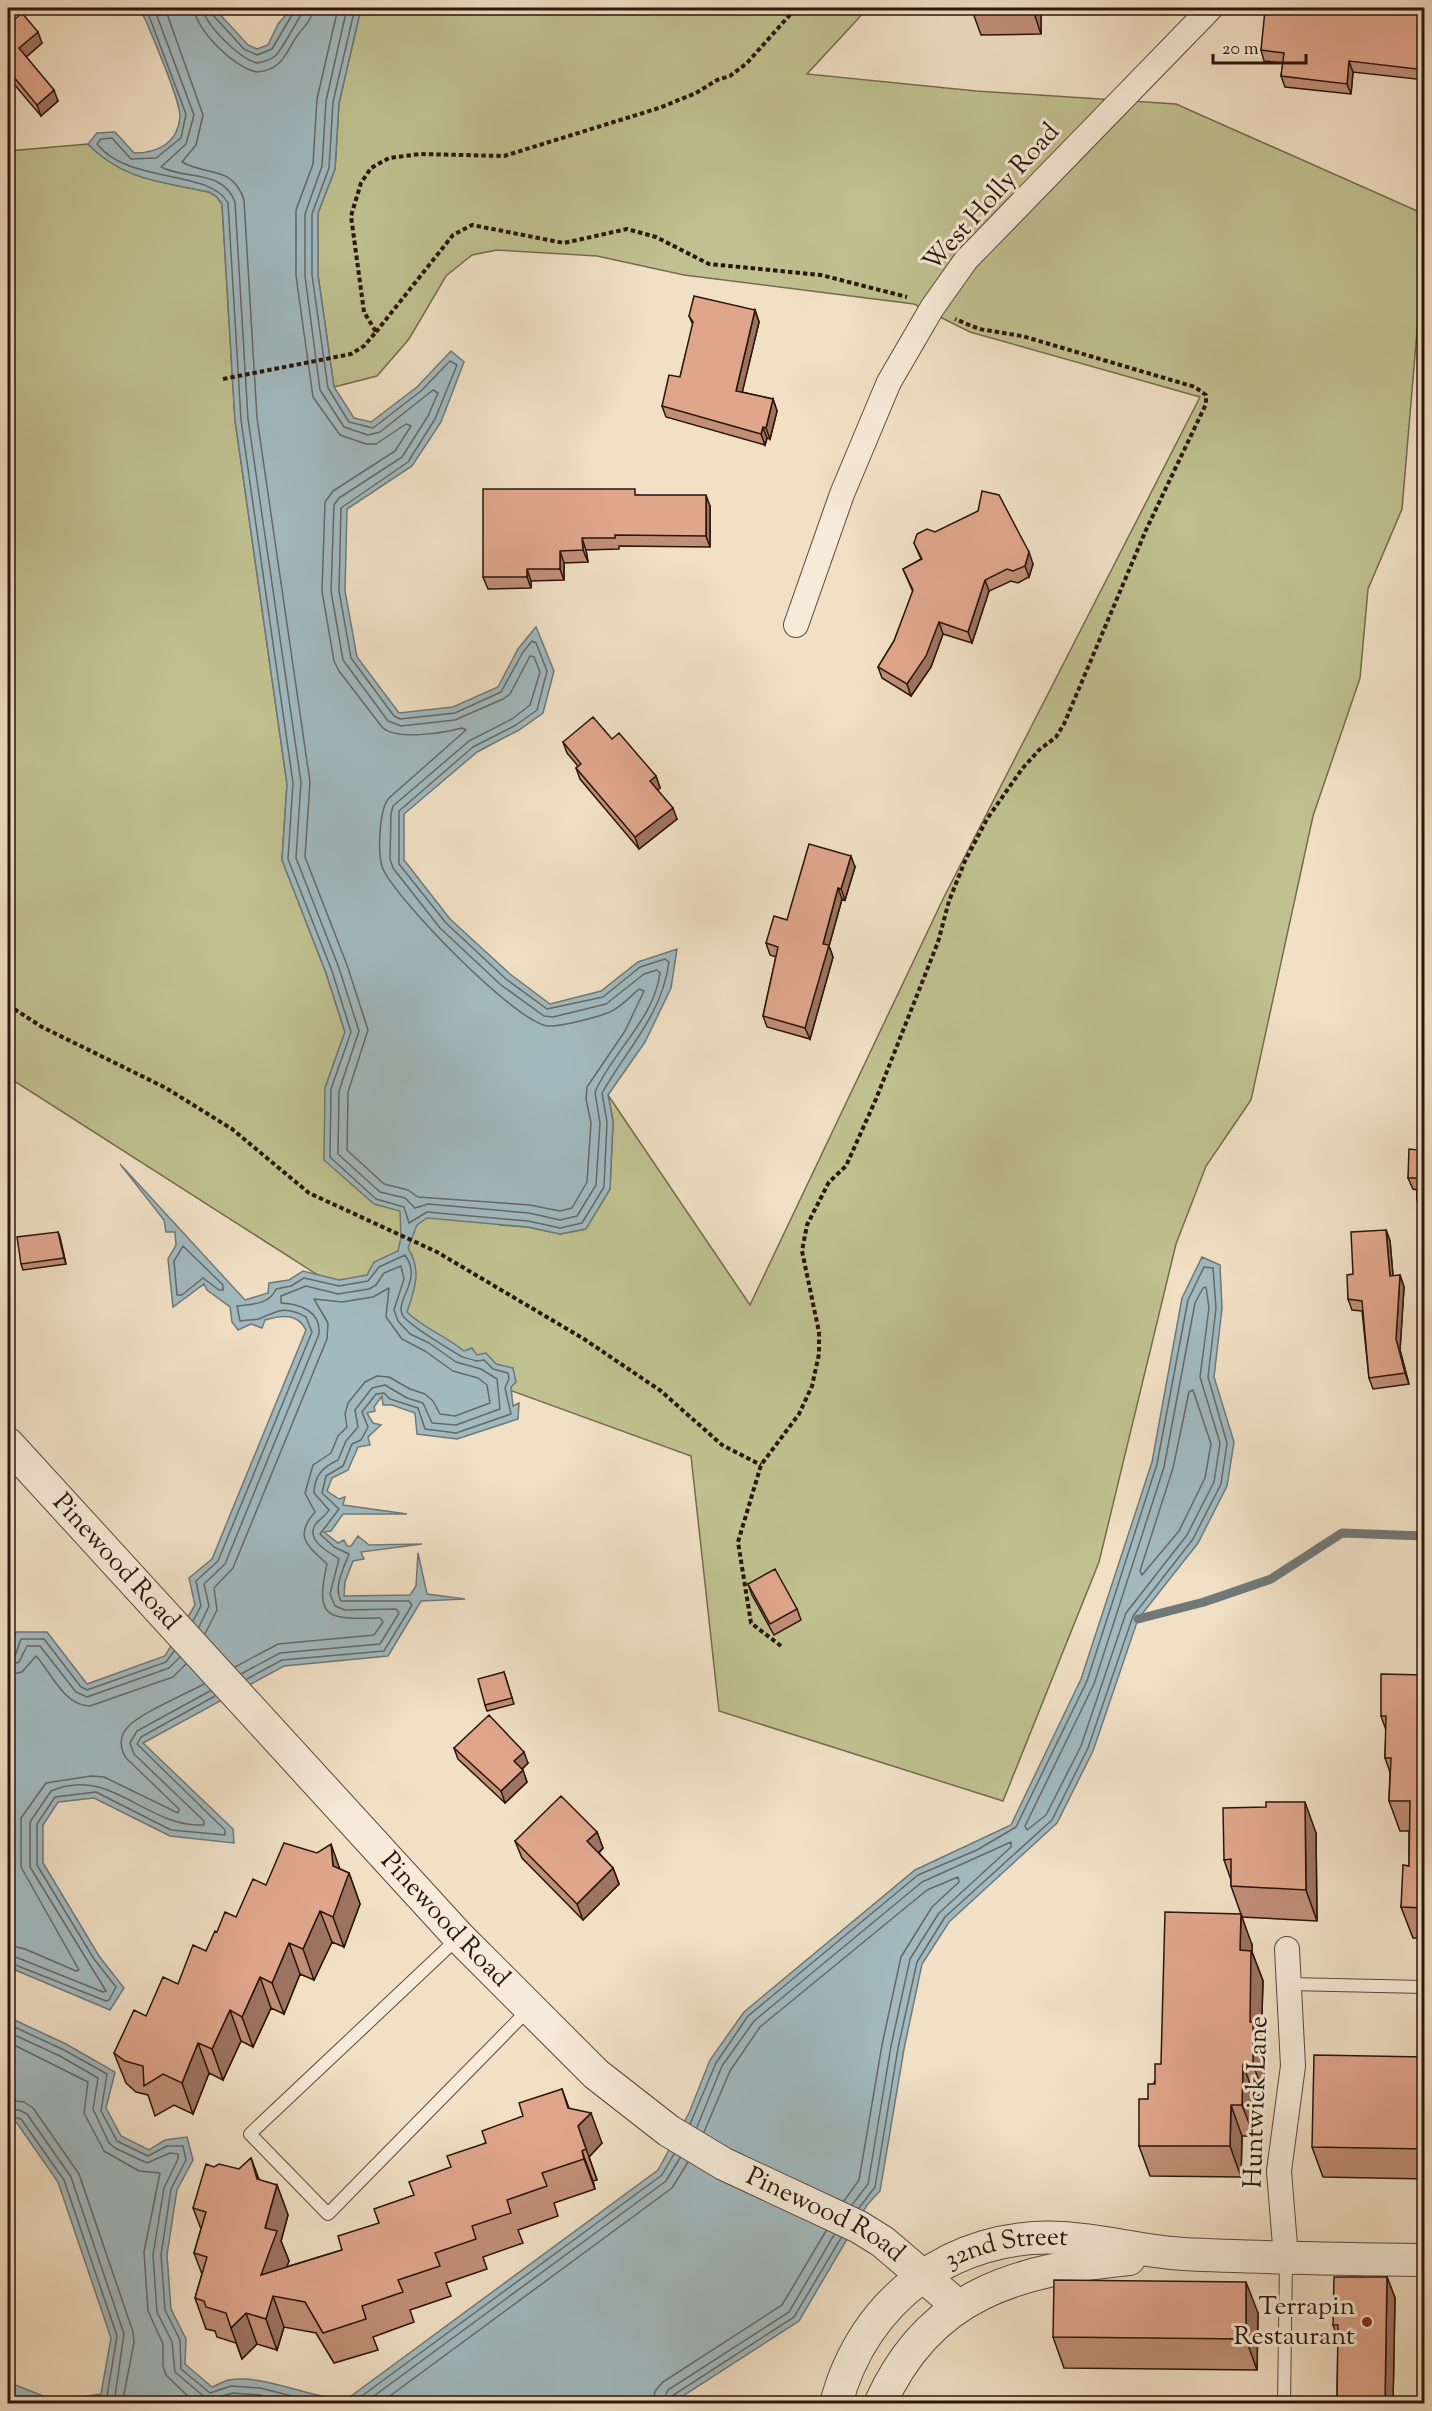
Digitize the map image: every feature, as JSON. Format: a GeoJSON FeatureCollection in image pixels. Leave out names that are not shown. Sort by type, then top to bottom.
{"type":"FeatureCollection","features":[{"type":"Feature","properties":{"kind":"street","name":"West Holly Road"},"geometry":{"type":"LineString","coordinates":[[795,626],[838,505],[890,382],[932,308],[966,260],[1211,8]]}},
{"type":"Feature","properties":{"kind":"street","name":"Pinewood Road"},"geometry":{"type":"LineString","coordinates":[[8,1444],[459,1937],[596,2074],[669,2131],[724,2164],[859,2227],[883,2242],[958,2307]]}},
{"type":"Feature","properties":{"kind":"street","name":"Huntwick Lane"},"geometry":{"type":"LineString","coordinates":[[1286,2258],[1278,2171],[1298,2066],[1287,1949]]}},
{"type":"Feature","properties":{"kind":"street","name":"32nd Street"},"geometry":{"type":"LineString","coordinates":[[836,2403],[847,2369],[867,2334],[903,2291],[922,2275],[979,2248],[1033,2239],[1062,2238],[1180,2254],[1425,2260]]}},
{"type":"Feature","properties":{"kind":"street","name":"32nd Street"},"geometry":{"type":"LineString","coordinates":[[880,2403],[904,2361],[922,2339],[958,2307],[993,2288],[1046,2270],[1180,2254]]}},
{"type":"Feature","properties":{"kind":"lane"},"geometry":{"type":"LineString","coordinates":[[459,1937],[250,2134],[328,2214],[529,2008]]}},
{"type":"Feature","properties":{"kind":"lane"},"geometry":{"type":"LineString","coordinates":[[1289,1984],[1425,1987]]}},
{"type":"Feature","properties":{"kind":"lane"},"geometry":{"type":"LineString","coordinates":[[1284,2403],[1286,2258]]}},
{"type":"Feature","properties":{"kind":"path"},"geometry":{"type":"LineString","coordinates":[[376,332],[364,312],[351,216],[361,183],[371,168],[389,158],[420,154],[504,156],[669,104],[730,76],[747,63],[796,8]]}},
{"type":"Feature","properties":{"kind":"path"},"geometry":{"type":"LineString","coordinates":[[223,379],[351,354],[364,346],[453,234],[472,225],[564,243],[627,230],[656,237],[709,264],[821,275],[868,286],[932,308],[979,328],[1022,336],[1195,387],[1206,395],[1206,404],[1146,530],[1064,724],[1056,737],[1039,750],[1022,769],[987,819],[965,861],[949,901],[938,942],[876,1100],[846,1166],[829,1182],[807,1225],[802,1251],[819,1332],[819,1354],[812,1386],[799,1414],[761,1465],[738,1542],[751,1623],[782,1646]]}},
{"type":"Feature","properties":{"kind":"path"},"geometry":{"type":"LineString","coordinates":[[8,1005],[42,1027],[166,1088],[232,1129],[309,1193],[438,1252],[584,1339],[661,1391],[722,1445],[761,1465]]}},
{"type":"Feature","properties":{"kind":"green space"},"geometry":{"type":"Polygon","coordinates":[[[361,8],[868,8],[807,74],[976,91],[1176,104],[1424,214],[1424,248],[1402,509],[1368,589],[1360,678],[1313,816],[1251,1100],[1206,1166],[1176,1244],[1099,1562],[1003,1801],[719,1711],[691,1456],[482,1380],[8,1077],[8,151],[88,144],[100,155],[129,171],[144,177],[209,192],[216,196],[222,204],[235,420],[287,784],[282,860],[326,973],[345,1032],[325,1088],[500,1225],[528,1227],[560,1234],[585,1229],[610,1189],[613,1121],[608,1095],[750,1305],[944,897],[1200,397],[970,332],[914,304],[684,275],[597,256],[497,250],[472,255],[446,276],[409,339],[377,376],[334,387],[318,275],[318,213],[335,169],[339,103],[361,8]]]}},
{"type":"Feature","properties":{"kind":"water"},"geometry":{"type":"Polygon","coordinates":[[[139,8],[214,8],[248,45],[257,49],[268,45],[278,24],[292,8],[361,8],[339,103],[335,169],[318,213],[318,275],[334,387],[354,418],[371,422],[417,387],[451,351],[464,362],[441,422],[412,466],[347,509],[345,591],[357,657],[399,713],[453,707],[498,687],[518,649],[536,627],[554,671],[543,713],[519,730],[477,752],[404,814],[404,860],[450,919],[510,974],[550,1004],[601,991],[638,962],[677,949],[671,988],[645,1042],[608,1095],[613,1121],[610,1189],[586,1229],[560,1234],[528,1227],[427,1218],[417,1225],[408,1248],[415,1264],[416,1280],[407,1312],[464,1351],[472,1348],[477,1355],[486,1353],[496,1364],[513,1368],[516,1382],[511,1387],[513,1406],[519,1403],[518,1419],[457,1439],[417,1434],[415,1413],[392,1405],[383,1405],[382,1396],[374,1407],[375,1411],[367,1413],[373,1423],[381,1425],[368,1437],[370,1445],[358,1447],[348,1470],[332,1478],[327,1491],[339,1499],[345,1497],[343,1505],[407,1514],[343,1514],[331,1531],[324,1532],[338,1543],[344,1540],[347,1546],[351,1546],[358,1536],[369,1545],[422,1544],[361,1552],[364,1559],[353,1561],[345,1582],[344,1596],[410,1595],[416,1586],[418,1553],[427,1594],[465,1599],[421,1601],[388,1656],[284,1666],[143,1743],[233,1829],[234,1843],[170,1836],[94,1798],[58,1802],[43,1825],[43,1863],[99,1956],[124,1988],[110,2010],[8,1967],[8,1662],[16,1632],[47,1632],[87,1684],[165,1656],[195,1605],[189,1578],[212,1559],[306,1330],[299,1321],[283,1316],[265,1320],[262,1328],[251,1324],[238,1330],[232,1322],[230,1307],[207,1290],[204,1284],[173,1307],[168,1259],[176,1245],[175,1232],[166,1232],[164,1220],[120,1164],[245,1300],[268,1293],[269,1283],[289,1280],[303,1271],[339,1280],[367,1275],[374,1262],[398,1251],[401,1238],[400,1211],[374,1204],[324,1160],[325,1088],[345,1032],[326,973],[282,860],[287,784],[235,420],[222,204],[216,196],[209,192],[159,182],[129,172],[101,156],[88,144],[97,133],[115,132],[134,153],[142,153],[164,145],[175,134],[178,127],[179,110],[172,85],[139,8]]]}},
{"type":"Feature","properties":{"kind":"water"},"geometry":{"type":"Polygon","coordinates":[[[1202,1257],[1220,1265],[1222,1308],[1214,1377],[1234,1442],[1227,1486],[1198,1543],[1138,1619],[1093,1751],[1057,1823],[949,1922],[922,1964],[904,2049],[880,2191],[867,2205],[799,2321],[672,2403],[8,2404],[8,2382],[56,2401],[101,2394],[111,2338],[58,2182],[17,2123],[8,2122],[8,2017],[66,2044],[115,2072],[106,2108],[121,2136],[149,2150],[165,2140],[187,2137],[193,2160],[177,2190],[167,2255],[171,2309],[186,2339],[185,2364],[212,2387],[229,2380],[258,2380],[318,2395],[347,2399],[658,2170],[689,2113],[710,2060],[744,2012],[915,1870],[1011,1825],[1081,1679],[1152,1462],[1182,1298],[1202,1257]]]}},
{"type":"Feature","properties":{"kind":"building"},"geometry":{"type":"Polygon","coordinates":[[[973,8],[1034,8],[1034,13],[973,13],[973,8]]]}},
{"type":"Feature","properties":{"kind":"building"},"geometry":{"type":"Polygon","coordinates":[[[1297,8],[1321,12],[1322,8],[1425,8],[1425,70],[1349,61],[1347,84],[1281,76],[1284,53],[1261,50],[1265,10],[1297,14],[1297,8]]]}},
{"type":"Feature","properties":{"kind":"building"},"geometry":{"type":"Polygon","coordinates":[[[8,10],[15,19],[22,13],[38,32],[19,48],[54,90],[37,105],[8,70],[8,10]]]}},
{"type":"Feature","properties":{"kind":"building"},"geometry":{"type":"Polygon","coordinates":[[[694,296],[755,310],[736,391],[773,399],[766,428],[763,427],[761,434],[662,406],[669,375],[680,377],[693,322],[689,316],[694,296]]]}},
{"type":"Feature","properties":{"kind":"building"},"geometry":{"type":"Polygon","coordinates":[[[483,489],[635,489],[635,495],[706,495],[706,536],[615,535],[615,538],[582,538],[583,550],[560,551],[560,569],[527,569],[527,577],[483,577],[483,489]]]}},
{"type":"Feature","properties":{"kind":"building"},"geometry":{"type":"Polygon","coordinates":[[[982,491],[999,495],[1029,552],[1025,566],[1013,571],[1007,569],[985,580],[968,632],[939,622],[926,656],[907,684],[878,667],[894,641],[913,590],[903,569],[922,559],[914,543],[917,534],[927,529],[935,532],[978,511],[982,491]]]}},
{"type":"Feature","properties":{"kind":"building"},"geometry":{"type":"Polygon","coordinates":[[[593,717],[612,739],[619,733],[656,776],[650,781],[673,808],[635,837],[576,768],[581,764],[563,742],[593,717]]]}},
{"type":"Feature","properties":{"kind":"building"},"geometry":{"type":"Polygon","coordinates":[[[809,844],[851,856],[841,889],[838,888],[823,944],[829,945],[805,1028],[763,1016],[778,947],[766,943],[774,916],[787,920],[809,844]]]}},
{"type":"Feature","properties":{"kind":"building"},"geometry":{"type":"Polygon","coordinates":[[[1419,1117],[1425,1117],[1425,1200],[1417,1200],[1418,1178],[1408,1178],[1409,1149],[1418,1150],[1419,1117]]]}},
{"type":"Feature","properties":{"kind":"building"},"geometry":{"type":"Polygon","coordinates":[[[1386,1230],[1390,1276],[1400,1275],[1396,1339],[1405,1373],[1369,1378],[1362,1301],[1348,1299],[1347,1275],[1353,1274],[1351,1232],[1386,1230]]]}},
{"type":"Feature","properties":{"kind":"building"},"geometry":{"type":"Polygon","coordinates":[[[58,1232],[64,1258],[21,1264],[17,1237],[58,1232]]]}},
{"type":"Feature","properties":{"kind":"building"},"geometry":{"type":"Polygon","coordinates":[[[775,1569],[797,1609],[770,1624],[748,1584],[775,1569]]]}},
{"type":"Feature","properties":{"kind":"building"},"geometry":{"type":"Polygon","coordinates":[[[504,1672],[512,1698],[485,1705],[478,1679],[504,1672]]]}},
{"type":"Feature","properties":{"kind":"building"},"geometry":{"type":"Polygon","coordinates":[[[1381,1674],[1425,1675],[1425,1908],[1401,1907],[1403,1865],[1409,1866],[1410,1801],[1389,1801],[1391,1758],[1385,1758],[1386,1716],[1381,1716],[1381,1674]]]}},
{"type":"Feature","properties":{"kind":"building"},"geometry":{"type":"Polygon","coordinates":[[[489,1715],[524,1752],[514,1761],[523,1770],[501,1791],[454,1748],[489,1715]]]}},
{"type":"Feature","properties":{"kind":"building"},"geometry":{"type":"Polygon","coordinates":[[[561,1796],[597,1832],[587,1841],[613,1868],[577,1904],[515,1841],[561,1796]]]}},
{"type":"Feature","properties":{"kind":"building"},"geometry":{"type":"Polygon","coordinates":[[[1266,1802],[1305,1802],[1306,1890],[1231,1886],[1231,1859],[1224,1860],[1223,1808],[1266,1807],[1266,1802]]]}},
{"type":"Feature","properties":{"kind":"building"},"geometry":{"type":"Polygon","coordinates":[[[284,1843],[317,1853],[331,1844],[333,1866],[349,1873],[333,1917],[320,1911],[303,1949],[289,1943],[272,1983],[260,1977],[242,2017],[230,2010],[212,2049],[198,2043],[182,2083],[163,2074],[144,2086],[143,2066],[125,2061],[114,2053],[134,2010],[146,2016],[163,1977],[178,1984],[193,1945],[206,1951],[225,1912],[236,1917],[253,1879],[266,1885],[284,1843]]]}},
{"type":"Feature","properties":{"kind":"building"},"geometry":{"type":"Polygon","coordinates":[[[1165,1912],[1241,1914],[1240,1950],[1251,1951],[1250,2022],[1253,2022],[1253,2064],[1243,2064],[1242,2105],[1231,2105],[1230,2146],[1139,2146],[1139,2099],[1148,2099],[1148,2084],[1155,2084],[1155,2064],[1161,2064],[1165,1912]]]}},
{"type":"Feature","properties":{"kind":"building"},"geometry":{"type":"Polygon","coordinates":[[[1314,2055],[1425,2057],[1425,2149],[1312,2147],[1314,2055]]]}},
{"type":"Feature","properties":{"kind":"building"},"geometry":{"type":"Polygon","coordinates":[[[562,2089],[568,2108],[591,2113],[578,2126],[586,2149],[582,2151],[584,2159],[542,2173],[547,2186],[507,2200],[511,2213],[472,2226],[476,2239],[435,2253],[440,2266],[398,2280],[403,2292],[362,2306],[366,2319],[323,2333],[305,2302],[273,2296],[266,2319],[246,2313],[231,2328],[226,2313],[206,2307],[204,2301],[195,2298],[207,2257],[194,2253],[206,2212],[193,2208],[206,2164],[214,2167],[219,2164],[239,2169],[251,2158],[257,2179],[277,2185],[265,2228],[277,2231],[261,2275],[342,2250],[338,2236],[379,2223],[374,2209],[414,2195],[409,2182],[451,2167],[447,2156],[486,2143],[482,2131],[523,2116],[519,2103],[562,2089]]]}},
{"type":"Feature","properties":{"kind":"building"},"geometry":{"type":"Polygon","coordinates":[[[1334,2277],[1387,2277],[1385,2403],[1337,2403],[1338,2325],[1333,2325],[1334,2277]]]}},
{"type":"Feature","properties":{"kind":"building"},"geometry":{"type":"Polygon","coordinates":[[[1054,2280],[1246,2282],[1246,2339],[1053,2337],[1054,2280]]]}},
{"type":"Feature","properties":{"kind":"waterway"},"geometry":{"type":"LineString","coordinates":[[1138,1619],[1204,1602],[1271,1579],[1342,1533],[1424,1536]]}},
{"type":"Feature","properties":{"kind":"place","name":"Terrapin Restaurant"},"geometry":{"type":"Point","coordinates":[1367,2322]}}]}
